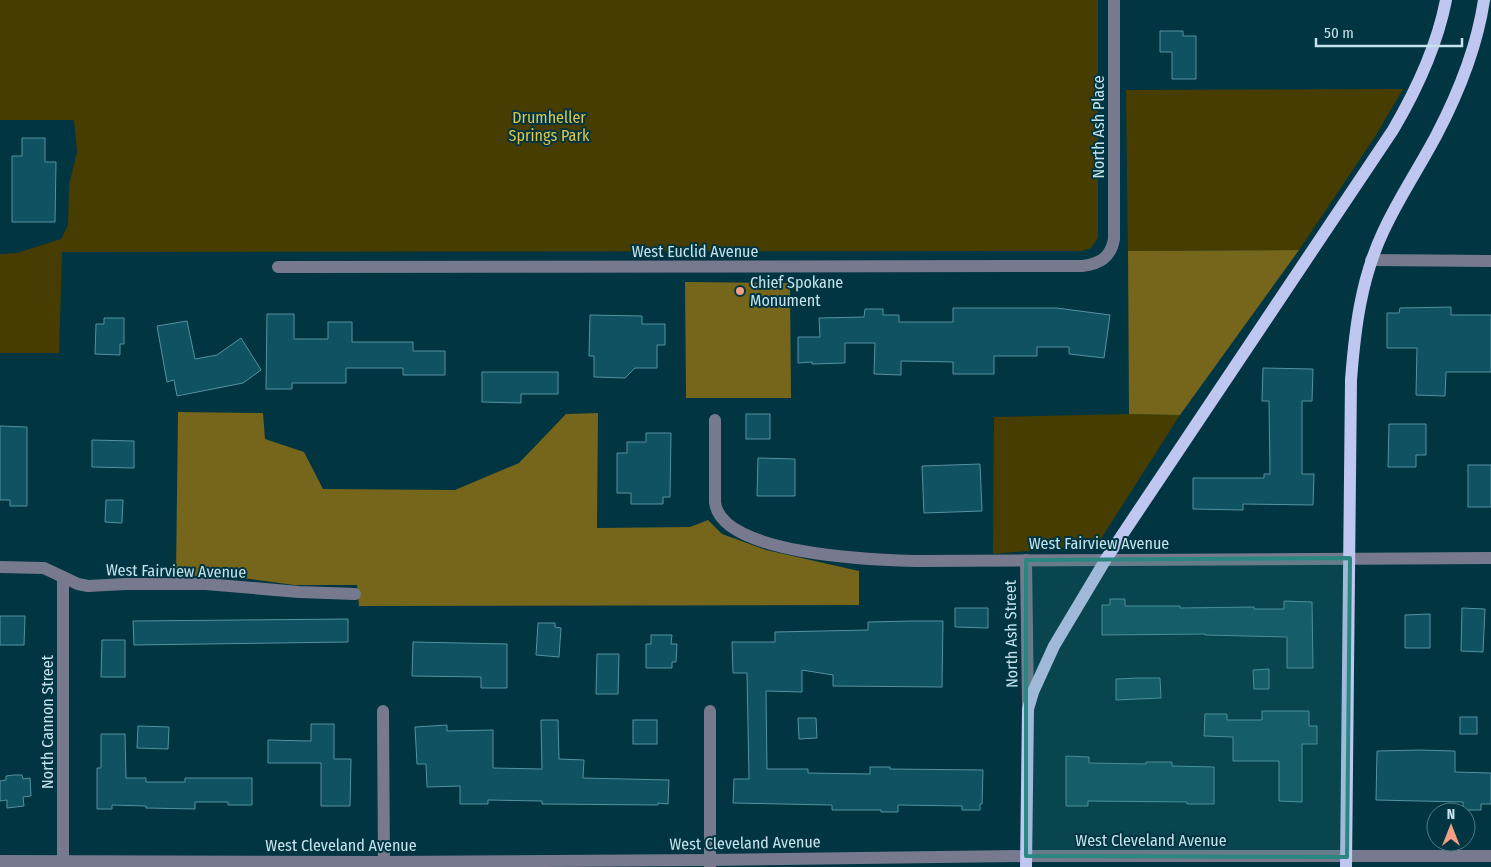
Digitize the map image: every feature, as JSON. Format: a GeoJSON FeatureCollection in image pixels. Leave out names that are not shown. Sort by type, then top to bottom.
{"type":"FeatureCollection","features":[{"type":"Feature","properties":{"kind":"main road"},"geometry":{"type":"LineString","coordinates":[[1026,862],[1028,708],[1033,692],[1054,646],[1106,559],[1410,102],[1422,75],[1446,0]]}},
{"type":"Feature","properties":{"kind":"main road"},"geometry":{"type":"LineString","coordinates":[[1346,862],[1352,362],[1358,305],[1371,260],[1383,232],[1454,98],[1478,28],[1484,0]]}},
{"type":"Feature","properties":{"kind":"street","name":"North Ash Place"},"geometry":{"type":"LineString","coordinates":[[1109,254],[1114,238],[1114,0]]}},
{"type":"Feature","properties":{"kind":"street","name":"West Euclid Avenue"},"geometry":{"type":"LineString","coordinates":[[278,267],[1082,266],[1097,263],[1109,254]]}},
{"type":"Feature","properties":{"kind":"street"},"geometry":{"type":"LineString","coordinates":[[1371,260],[1491,261]]}},
{"type":"Feature","properties":{"kind":"street","name":"West Fairview Avenue"},"geometry":{"type":"LineString","coordinates":[[715,420],[715,496],[719,514],[731,527],[763,541],[794,550],[827,555],[897,560],[1491,558]]}},
{"type":"Feature","properties":{"kind":"street","name":"North Ash Street"},"geometry":{"type":"LineString","coordinates":[[1026,560],[1028,708]]}},
{"type":"Feature","properties":{"kind":"street","name":"West Fairview Avenue"},"geometry":{"type":"LineString","coordinates":[[0,567],[39,567],[78,584],[88,586],[206,584],[292,592],[355,594]]}},
{"type":"Feature","properties":{"kind":"street","name":"North Cannon Street"},"geometry":{"type":"LineString","coordinates":[[63,576],[63,864]]}},
{"type":"Feature","properties":{"kind":"street"},"geometry":{"type":"LineString","coordinates":[[710,711],[710,864]]}},
{"type":"Feature","properties":{"kind":"street"},"geometry":{"type":"LineString","coordinates":[[383,712],[384,864]]}},
{"type":"Feature","properties":{"kind":"street","name":"West Cleveland Avenue"},"geometry":{"type":"LineString","coordinates":[[0,861],[63,864],[1346,862],[1491,856]]}},
{"type":"Feature","properties":{"kind":"highlighted area"},"geometry":{"type":"Polygon","coordinates":[[[1350,558],[1347,857],[1026,856],[1026,560],[1350,558]]]}},
{"type":"Feature","properties":{"kind":"green space","name":"Drumheller Springs Park"},"geometry":{"type":"Polygon","coordinates":[[[0,0],[1098,0],[1098,238],[1091,248],[1082,251],[62,252],[59,353],[0,353],[0,254],[17,253],[61,239],[68,225],[69,185],[77,152],[74,120],[0,120],[0,0]]]}},
{"type":"Feature","properties":{"kind":"green space"},"geometry":{"type":"Polygon","coordinates":[[[1403,89],[1376,135],[1299,250],[1128,251],[1126,90],[1403,89]]]}},
{"type":"Feature","properties":{"kind":"green space"},"geometry":{"type":"Polygon","coordinates":[[[1129,414],[1180,415],[1097,545],[993,554],[994,417],[1129,414]]]}},
{"type":"Feature","properties":{"kind":"shaded area"},"geometry":{"type":"Polygon","coordinates":[[[1299,250],[1180,415],[1129,414],[1128,251],[1299,250]]]}},
{"type":"Feature","properties":{"kind":"shaded area"},"geometry":{"type":"Polygon","coordinates":[[[685,282],[790,283],[791,398],[686,398],[685,282]]]}},
{"type":"Feature","properties":{"kind":"shaded area"},"geometry":{"type":"Polygon","coordinates":[[[178,412],[263,413],[265,439],[304,452],[323,489],[455,490],[519,463],[566,414],[598,413],[597,528],[690,527],[708,520],[722,534],[766,550],[859,571],[859,605],[359,606],[357,585],[294,585],[243,578],[176,575],[178,412]]]}},
{"type":"Feature","properties":{"kind":"building"},"geometry":{"type":"Polygon","coordinates":[[[1160,31],[1183,31],[1183,36],[1196,36],[1196,79],[1172,79],[1172,52],[1160,52],[1160,31]]]}},
{"type":"Feature","properties":{"kind":"building"},"geometry":{"type":"Polygon","coordinates":[[[22,138],[45,138],[45,162],[56,162],[55,222],[12,222],[12,156],[22,156],[22,138]]]}},
{"type":"Feature","properties":{"kind":"building"},"geometry":{"type":"Polygon","coordinates":[[[1451,307],[1451,315],[1491,315],[1491,372],[1446,372],[1445,396],[1416,395],[1417,348],[1387,348],[1387,313],[1399,313],[1400,308],[1451,307]]]}},
{"type":"Feature","properties":{"kind":"building"},"geometry":{"type":"Polygon","coordinates":[[[953,308],[1057,308],[1110,315],[1104,358],[1069,354],[1069,347],[1037,347],[1037,356],[994,356],[994,374],[953,374],[953,362],[901,361],[901,375],[874,374],[875,343],[845,343],[845,363],[798,363],[798,337],[820,337],[819,318],[864,317],[865,309],[883,309],[883,315],[899,315],[899,322],[953,322],[953,308]]]}},
{"type":"Feature","properties":{"kind":"building"},"geometry":{"type":"Polygon","coordinates":[[[267,314],[294,314],[294,339],[328,339],[328,322],[352,322],[352,342],[413,342],[413,351],[445,351],[445,375],[403,375],[403,368],[346,368],[346,383],[292,383],[292,389],[266,389],[267,314]]]}},
{"type":"Feature","properties":{"kind":"building"},"geometry":{"type":"Polygon","coordinates":[[[590,315],[642,316],[642,324],[665,324],[665,345],[657,345],[657,368],[635,368],[625,378],[594,377],[594,356],[589,356],[590,315]]]}},
{"type":"Feature","properties":{"kind":"building"},"geometry":{"type":"Polygon","coordinates":[[[104,318],[124,318],[124,344],[120,344],[120,355],[95,354],[96,324],[104,324],[104,318]]]}},
{"type":"Feature","properties":{"kind":"building"},"geometry":{"type":"Polygon","coordinates":[[[187,321],[195,359],[217,355],[241,338],[261,370],[243,383],[177,396],[174,380],[167,382],[157,326],[187,321]]]}},
{"type":"Feature","properties":{"kind":"building"},"geometry":{"type":"Polygon","coordinates":[[[1263,368],[1313,369],[1312,401],[1302,401],[1302,474],[1314,474],[1313,505],[1243,504],[1243,510],[1193,509],[1193,478],[1264,478],[1264,474],[1270,474],[1269,401],[1262,401],[1263,368]]]}},
{"type":"Feature","properties":{"kind":"building"},"geometry":{"type":"Polygon","coordinates":[[[482,372],[558,372],[558,394],[521,394],[521,403],[482,402],[482,372]]]}},
{"type":"Feature","properties":{"kind":"building"},"geometry":{"type":"Polygon","coordinates":[[[746,414],[770,414],[770,439],[746,439],[746,414]]]}},
{"type":"Feature","properties":{"kind":"building"},"geometry":{"type":"Polygon","coordinates":[[[1389,424],[1426,424],[1426,455],[1416,455],[1416,467],[1388,467],[1389,424]]]}},
{"type":"Feature","properties":{"kind":"building"},"geometry":{"type":"Polygon","coordinates":[[[0,426],[27,427],[27,506],[10,506],[10,500],[0,500],[0,426]]]}},
{"type":"Feature","properties":{"kind":"building"},"geometry":{"type":"Polygon","coordinates":[[[646,433],[671,433],[670,497],[663,497],[663,504],[631,504],[631,493],[617,493],[617,453],[627,453],[627,442],[646,442],[646,433]]]}},
{"type":"Feature","properties":{"kind":"building"},"geometry":{"type":"Polygon","coordinates":[[[92,440],[134,441],[134,468],[92,467],[92,440]]]}},
{"type":"Feature","properties":{"kind":"building"},"geometry":{"type":"Polygon","coordinates":[[[758,458],[795,459],[795,496],[757,496],[758,458]]]}},
{"type":"Feature","properties":{"kind":"building"},"geometry":{"type":"Polygon","coordinates":[[[980,464],[982,511],[924,513],[922,466],[980,464]]]}},
{"type":"Feature","properties":{"kind":"building"},"geometry":{"type":"Polygon","coordinates":[[[1468,465],[1491,465],[1491,507],[1468,507],[1468,465]]]}},
{"type":"Feature","properties":{"kind":"building"},"geometry":{"type":"Polygon","coordinates":[[[106,500],[123,500],[122,523],[105,522],[106,500]]]}},
{"type":"Feature","properties":{"kind":"building"},"geometry":{"type":"Polygon","coordinates":[[[1110,599],[1125,599],[1125,606],[1180,606],[1180,608],[1254,607],[1254,609],[1284,609],[1284,601],[1312,602],[1313,668],[1287,668],[1287,637],[1205,634],[1102,635],[1102,605],[1110,605],[1110,599]]]}},
{"type":"Feature","properties":{"kind":"building"},"geometry":{"type":"Polygon","coordinates":[[[955,608],[988,608],[988,628],[955,627],[955,608]]]}},
{"type":"Feature","properties":{"kind":"building"},"geometry":{"type":"Polygon","coordinates":[[[1462,608],[1485,609],[1483,652],[1461,651],[1462,608]]]}},
{"type":"Feature","properties":{"kind":"building"},"geometry":{"type":"Polygon","coordinates":[[[1430,614],[1430,648],[1405,648],[1405,615],[1430,614]]]}},
{"type":"Feature","properties":{"kind":"building"},"geometry":{"type":"Polygon","coordinates":[[[0,616],[25,616],[24,645],[0,645],[0,616]]]}},
{"type":"Feature","properties":{"kind":"building"},"geometry":{"type":"Polygon","coordinates":[[[348,619],[348,642],[134,645],[133,621],[348,619]]]}},
{"type":"Feature","properties":{"kind":"building"},"geometry":{"type":"Polygon","coordinates":[[[943,621],[942,687],[833,686],[833,675],[802,670],[802,692],[766,691],[767,769],[808,769],[808,773],[870,774],[870,767],[983,770],[982,804],[980,804],[980,810],[962,810],[962,806],[898,805],[898,812],[881,812],[881,810],[832,810],[832,805],[733,803],[734,779],[749,779],[747,673],[733,673],[732,642],[775,642],[775,632],[868,630],[868,622],[943,621]]]}},
{"type":"Feature","properties":{"kind":"building"},"geometry":{"type":"Polygon","coordinates":[[[538,623],[555,623],[555,627],[561,628],[559,657],[536,655],[538,623]]]}},
{"type":"Feature","properties":{"kind":"building"},"geometry":{"type":"Polygon","coordinates":[[[651,635],[672,635],[671,644],[677,644],[676,662],[672,662],[672,668],[646,668],[646,644],[651,644],[651,635]]]}},
{"type":"Feature","properties":{"kind":"building"},"geometry":{"type":"Polygon","coordinates":[[[102,640],[125,640],[125,677],[101,677],[102,640]]]}},
{"type":"Feature","properties":{"kind":"building"},"geometry":{"type":"Polygon","coordinates":[[[413,642],[507,644],[507,688],[481,688],[481,677],[412,676],[413,642]]]}},
{"type":"Feature","properties":{"kind":"building"},"geometry":{"type":"Polygon","coordinates":[[[597,654],[619,654],[618,694],[596,694],[597,654]]]}},
{"type":"Feature","properties":{"kind":"building"},"geometry":{"type":"Polygon","coordinates":[[[1269,669],[1269,689],[1254,689],[1253,670],[1269,669]]]}},
{"type":"Feature","properties":{"kind":"building"},"geometry":{"type":"Polygon","coordinates":[[[1160,678],[1161,698],[1116,700],[1116,679],[1160,678]]]}},
{"type":"Feature","properties":{"kind":"building"},"geometry":{"type":"Polygon","coordinates":[[[1262,711],[1309,711],[1309,726],[1317,726],[1317,744],[1302,744],[1302,802],[1279,801],[1279,761],[1233,761],[1233,737],[1204,736],[1205,714],[1227,714],[1227,720],[1262,720],[1262,711]]]}},
{"type":"Feature","properties":{"kind":"building"},"geometry":{"type":"Polygon","coordinates":[[[1460,717],[1477,717],[1477,734],[1460,734],[1460,717]]]}},
{"type":"Feature","properties":{"kind":"building"},"geometry":{"type":"Polygon","coordinates":[[[798,718],[816,718],[817,738],[799,739],[798,718]]]}},
{"type":"Feature","properties":{"kind":"building"},"geometry":{"type":"Polygon","coordinates":[[[541,720],[558,720],[559,759],[584,760],[583,778],[669,780],[668,804],[542,804],[542,801],[488,800],[488,804],[460,804],[460,786],[427,787],[426,764],[417,764],[415,727],[447,725],[447,731],[493,730],[493,768],[542,769],[541,720]]]}},
{"type":"Feature","properties":{"kind":"building"},"geometry":{"type":"Polygon","coordinates":[[[633,720],[657,720],[657,744],[633,744],[633,720]]]}},
{"type":"Feature","properties":{"kind":"building"},"geometry":{"type":"Polygon","coordinates":[[[311,724],[334,724],[334,759],[351,759],[350,806],[321,806],[321,763],[268,763],[268,740],[311,741],[311,724]]]}},
{"type":"Feature","properties":{"kind":"building"},"geometry":{"type":"Polygon","coordinates":[[[138,726],[169,727],[168,749],[137,748],[138,726]]]}},
{"type":"Feature","properties":{"kind":"building"},"geometry":{"type":"Polygon","coordinates":[[[101,734],[125,734],[126,778],[146,778],[146,782],[185,782],[185,778],[252,778],[252,805],[228,805],[228,802],[195,802],[195,809],[112,805],[112,809],[97,809],[97,768],[101,768],[101,734]]]}},
{"type":"Feature","properties":{"kind":"building"},"geometry":{"type":"Polygon","coordinates":[[[1377,751],[1455,751],[1455,772],[1491,773],[1491,804],[1481,804],[1481,810],[1476,810],[1476,802],[1376,800],[1377,751]]]}},
{"type":"Feature","properties":{"kind":"building"},"geometry":{"type":"Polygon","coordinates":[[[1066,756],[1089,757],[1089,763],[1146,764],[1146,762],[1172,762],[1172,766],[1214,767],[1214,804],[1088,801],[1088,806],[1066,806],[1066,756]]]}},
{"type":"Feature","properties":{"kind":"building"},"geometry":{"type":"Polygon","coordinates":[[[22,775],[23,779],[30,778],[31,796],[23,797],[24,806],[7,808],[7,800],[0,801],[0,781],[6,780],[6,776],[22,775]]]}},
{"type":"Feature","properties":{"kind":"place","name":"Chief Spokane Monument"},"geometry":{"type":"Point","coordinates":[740,291]}}]}
